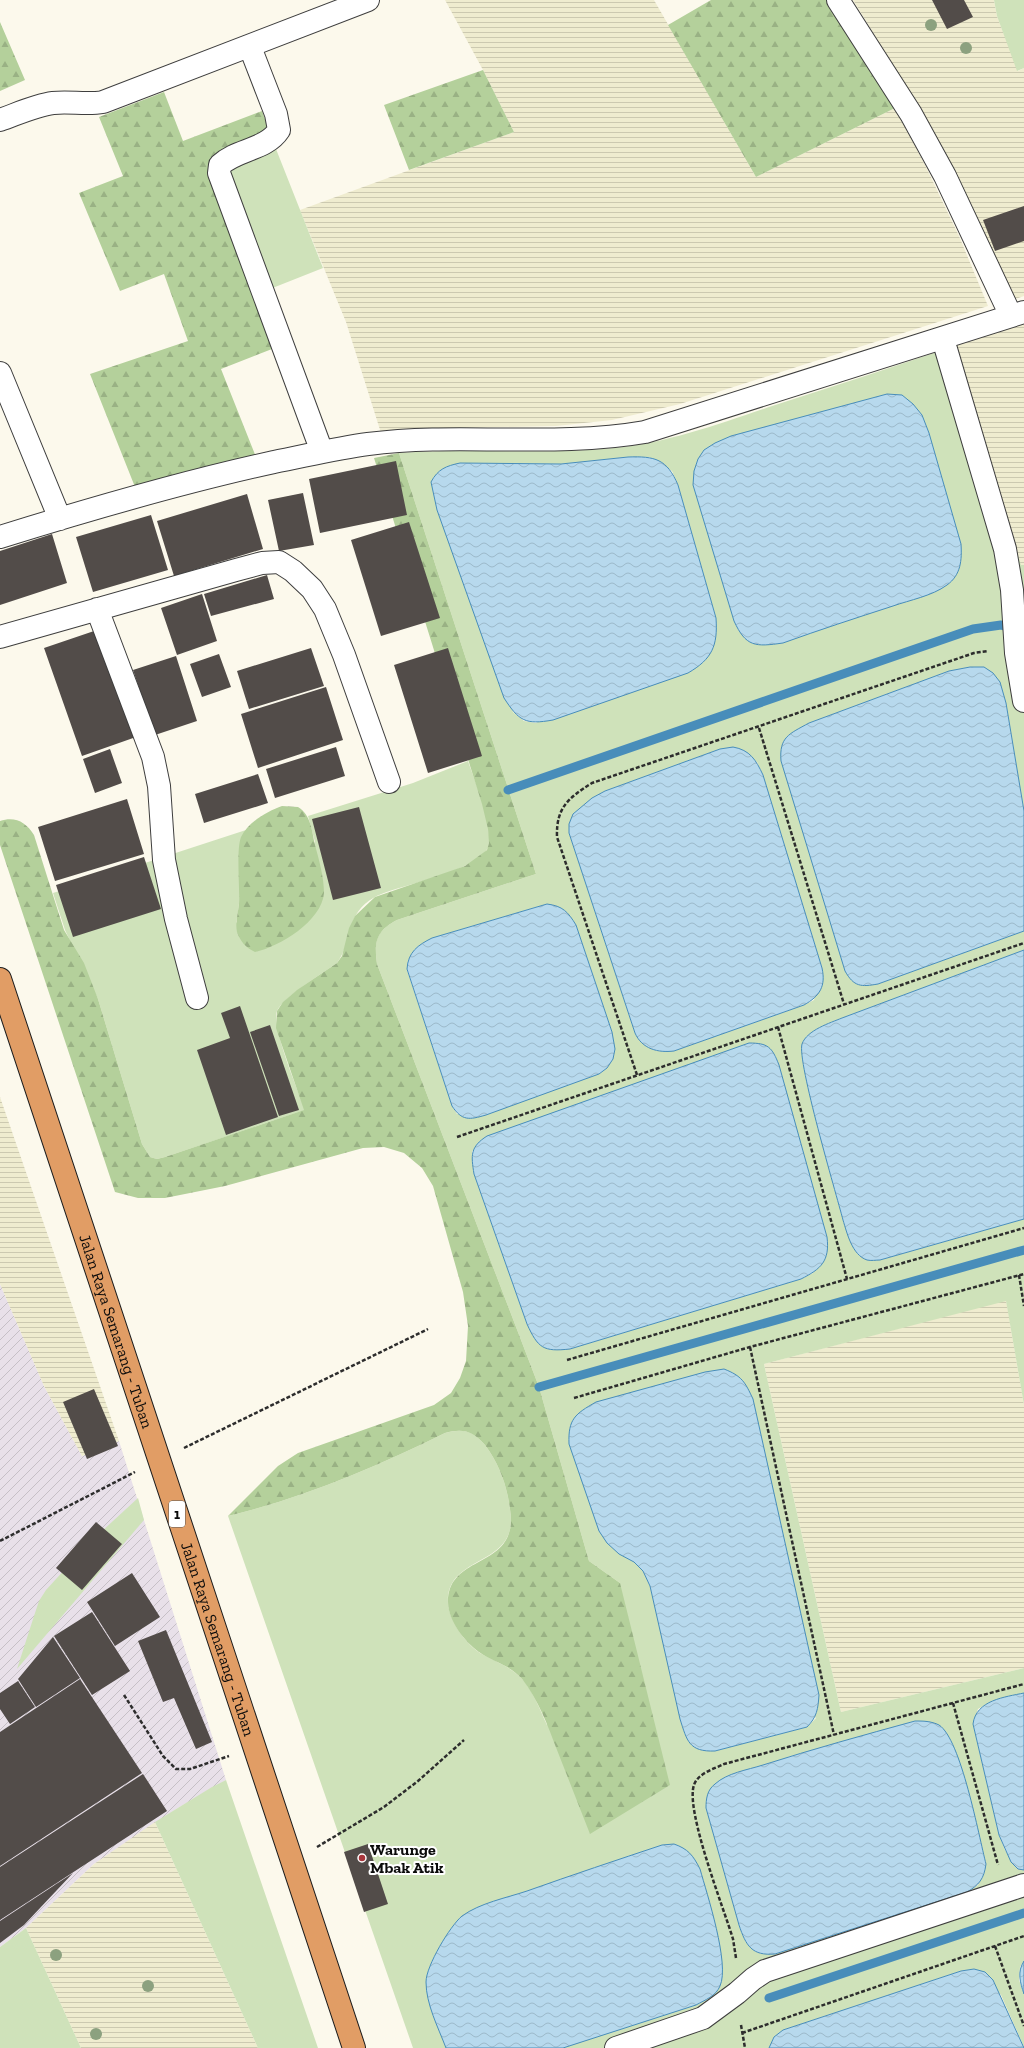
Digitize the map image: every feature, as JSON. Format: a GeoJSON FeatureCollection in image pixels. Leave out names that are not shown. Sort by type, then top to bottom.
{"type":"FeatureCollection","features":[{"type":"Feature","properties":{"kind":"highway","name":"Jalan Raya Semarang - Tuban"},"geometry":{"type":"LineString","coordinates":[[0,979],[354,2048]]}},
{"type":"Feature","properties":{"kind":"street"},"geometry":{"type":"LineString","coordinates":[[0,120],[52,103],[71,102],[88,104],[103,102],[250,47],[368,0]]}},
{"type":"Feature","properties":{"kind":"street"},"geometry":{"type":"LineString","coordinates":[[0,537],[218,474],[367,444],[398,441],[515,438],[579,440],[645,432],[943,339],[1017,314],[911,114],[838,0]]}},
{"type":"Feature","properties":{"kind":"street"},"geometry":{"type":"LineString","coordinates":[[250,47],[276,114],[279,130],[269,141],[228,159],[220,165],[219,173],[322,452]]}},
{"type":"Feature","properties":{"kind":"street"},"geometry":{"type":"LineString","coordinates":[[943,339],[1005,549],[1016,621],[1024,701]]}},
{"type":"Feature","properties":{"kind":"street"},"geometry":{"type":"LineString","coordinates":[[0,373],[60,519]]}},
{"type":"Feature","properties":{"kind":"street"},"geometry":{"type":"LineString","coordinates":[[0,637],[262,563],[279,562],[293,571],[312,589],[325,609],[344,655],[389,782]]}},
{"type":"Feature","properties":{"kind":"street"},"geometry":{"type":"LineString","coordinates":[[97,610],[153,757],[159,786],[164,860],[176,920],[197,998]]}},
{"type":"Feature","properties":{"kind":"street"},"geometry":{"type":"LineString","coordinates":[[616,2048],[703,2018],[765,1971],[1015,1888]]}},
{"type":"Feature","properties":{"kind":"path"},"geometry":{"type":"LineString","coordinates":[[637,1075],[557,837],[557,822],[562,808],[575,793],[592,783],[759,728],[974,653],[993,650],[1016,621]]}},
{"type":"Feature","properties":{"kind":"path"},"geometry":{"type":"LineString","coordinates":[[759,728],[844,1004]]}},
{"type":"Feature","properties":{"kind":"path"},"geometry":{"type":"LineString","coordinates":[[457,1137],[1024,943]]}},
{"type":"Feature","properties":{"kind":"path"},"geometry":{"type":"LineString","coordinates":[[778,1027],[848,1279]]}},
{"type":"Feature","properties":{"kind":"path"},"geometry":{"type":"LineString","coordinates":[[567,1360],[1024,1228]]}},
{"type":"Feature","properties":{"kind":"path"},"geometry":{"type":"LineString","coordinates":[[574,1398],[750,1347],[1024,1274]]}},
{"type":"Feature","properties":{"kind":"path"},"geometry":{"type":"LineString","coordinates":[[1019,1275],[1024,1306]]}},
{"type":"Feature","properties":{"kind":"path"},"geometry":{"type":"LineString","coordinates":[[0,1541],[159,1460],[428,1329]]}},
{"type":"Feature","properties":{"kind":"path"},"geometry":{"type":"LineString","coordinates":[[750,1347],[834,1735]]}},
{"type":"Feature","properties":{"kind":"path"},"geometry":{"type":"LineString","coordinates":[[745,2048],[737,1993],[737,1969],[733,1939],[696,1824],[692,1799],[694,1784],[704,1773],[724,1764],[1024,1684]]}},
{"type":"Feature","properties":{"kind":"path"},"geometry":{"type":"LineString","coordinates":[[124,1695],[163,1756],[171,1766],[176,1769],[190,1769],[255,1747]]}},
{"type":"Feature","properties":{"kind":"path"},"geometry":{"type":"LineString","coordinates":[[953,1703],[1015,1888]]}},
{"type":"Feature","properties":{"kind":"path"},"geometry":{"type":"LineString","coordinates":[[293,1861],[384,1807],[418,1781],[464,1740]]}},
{"type":"Feature","properties":{"kind":"path"},"geometry":{"type":"LineString","coordinates":[[742,2033],[1024,1936]]}},
{"type":"Feature","properties":{"kind":"path"},"geometry":{"type":"LineString","coordinates":[[995,1946],[1024,2026]]}},
{"type":"Feature","properties":{"kind":"shaded area"},"geometry":{"type":"Polygon","coordinates":[[[445,0],[654,0],[756,177],[895,108],[926,167],[959,236],[988,306],[680,404],[612,420],[556,426],[447,428],[381,433],[346,322],[300,210],[514,132],[483,70],[445,0]]]}},
{"type":"Feature","properties":{"kind":"shaded area"},"geometry":{"type":"Polygon","coordinates":[[[853,0],[994,0],[997,16],[1018,71],[1024,68],[1024,296],[1012,300],[911,94],[853,0]]]}},
{"type":"Feature","properties":{"kind":"shaded area"},"geometry":{"type":"Polygon","coordinates":[[[1024,324],[1024,565],[1021,566],[955,346],[1024,324]]]}},
{"type":"Feature","properties":{"kind":"shaded area"},"geometry":{"type":"Polygon","coordinates":[[[0,1097],[119,1441],[82,1456],[44,1386],[0,1284],[0,1097]]]}},
{"type":"Feature","properties":{"kind":"shaded area"},"geometry":{"type":"Polygon","coordinates":[[[0,1284],[44,1386],[82,1456],[119,1441],[226,1780],[178,1808],[94,1864],[26,1928],[0,1947],[0,1284]]]}},
{"type":"Feature","properties":{"kind":"shaded area"},"geometry":{"type":"Polygon","coordinates":[[[1006,1300],[1024,1405],[1024,1668],[841,1712],[764,1364],[1006,1300]]]}},
{"type":"Feature","properties":{"kind":"shaded area"},"geometry":{"type":"Polygon","coordinates":[[[155,1822],[258,2048],[81,2048],[26,1928],[94,1864],[155,1822]]]}},
{"type":"Feature","properties":{"kind":"green space"},"geometry":{"type":"Polygon","coordinates":[[[711,0],[826,0],[895,108],[756,177],[668,25],[711,0]]]}},
{"type":"Feature","properties":{"kind":"green space"},"geometry":{"type":"Polygon","coordinates":[[[994,0],[1024,0],[1024,68],[1017,71],[997,16],[994,0]]]}},
{"type":"Feature","properties":{"kind":"green space"},"geometry":{"type":"Polygon","coordinates":[[[0,22],[25,80],[0,91],[0,22]]]}},
{"type":"Feature","properties":{"kind":"green space"},"geometry":{"type":"Polygon","coordinates":[[[483,70],[514,132],[409,170],[384,105],[483,70]]]}},
{"type":"Feature","properties":{"kind":"green space"},"geometry":{"type":"Polygon","coordinates":[[[164,92],[183,141],[262,111],[276,149],[223,171],[290,342],[221,369],[256,457],[135,487],[90,374],[188,341],[164,274],[120,291],[79,193],[123,176],[99,117],[164,92]]]}},
{"type":"Feature","properties":{"kind":"green space"},"geometry":{"type":"Polygon","coordinates":[[[276,149],[323,268],[270,289],[223,170],[276,149]]]}},
{"type":"Feature","properties":{"kind":"green space"},"geometry":{"type":"Polygon","coordinates":[[[955,346],[1021,565],[1024,565],[1024,811],[1006,703],[1000,683],[970,667],[949,671],[809,723],[878,984],[1024,931],[1024,950],[826,1025],[814,1031],[806,1039],[802,1047],[802,1055],[805,1073],[843,1220],[867,1259],[880,1260],[1024,1219],[1024,1405],[1006,1301],[764,1364],[841,1712],[1024,1668],[1024,1693],[989,1703],[978,1709],[973,1724],[999,1835],[1005,1850],[1018,1869],[1024,1870],[1024,1961],[1020,1967],[1019,1980],[1024,1994],[1024,2047],[1001,1995],[974,1969],[961,1971],[783,2030],[774,2037],[769,2048],[413,2048],[228,1516],[256,1509],[311,1491],[393,1458],[445,1433],[463,1431],[472,1434],[481,1440],[485,1445],[502,1476],[510,1506],[510,1529],[503,1543],[495,1552],[464,1571],[455,1579],[450,1589],[448,1603],[449,1610],[451,1617],[459,1631],[474,1649],[511,1670],[521,1678],[536,1700],[547,1725],[620,1583],[589,1561],[539,1387],[377,964],[376,943],[378,938],[385,928],[397,920],[536,874],[399,453],[453,451],[560,451],[634,446],[712,426],[955,346]],[[628,457],[561,464],[460,463],[513,712],[524,721],[536,723],[716,618],[678,485],[672,471],[649,457],[628,457]],[[720,749],[605,791],[592,798],[569,833],[635,1033],[642,1043],[652,1049],[674,1051],[804,1005],[814,1000],[822,968],[763,775],[757,762],[720,749]],[[547,904],[432,938],[408,960],[407,970],[452,1106],[457,1114],[599,1074],[607,1068],[613,1059],[612,1032],[576,925],[547,904]],[[775,1055],[472,1151],[474,1174],[527,1324],[570,1349],[801,1279],[813,1273],[827,1237],[775,1055]],[[634,1562],[643,1571],[650,1586],[686,1735],[715,1751],[807,1727],[816,1718],[634,1562]],[[915,1721],[788,1757],[706,1808],[744,1939],[751,1948],[761,1953],[775,1954],[967,1892],[978,1885],[986,1864],[969,1795],[958,1761],[928,1721],[915,1721]]]}},
{"type":"Feature","properties":{"kind":"green space"},"geometry":{"type":"Polygon","coordinates":[[[399,453],[536,874],[397,920],[385,928],[378,938],[376,943],[377,964],[539,1387],[589,1561],[620,1583],[670,1785],[590,1834],[546,1722],[528,1687],[512,1670],[479,1652],[468,1643],[454,1624],[449,1609],[448,1602],[450,1588],[456,1578],[465,1570],[495,1552],[504,1544],[510,1529],[511,1520],[508,1497],[500,1470],[481,1440],[472,1434],[462,1431],[445,1433],[393,1458],[311,1491],[256,1509],[228,1516],[278,1466],[298,1453],[434,1405],[451,1393],[460,1378],[466,1361],[468,1326],[463,1292],[433,1186],[422,1168],[404,1153],[384,1147],[363,1148],[225,1186],[165,1198],[138,1198],[115,1192],[0,845],[0,821],[11,819],[20,821],[31,830],[34,835],[64,930],[84,963],[98,999],[142,1144],[150,1157],[157,1159],[165,1157],[304,1110],[276,1028],[277,1011],[283,1002],[297,990],[337,963],[342,956],[349,928],[355,916],[375,897],[465,866],[487,850],[489,843],[488,829],[482,804],[374,458],[399,453]]]}},
{"type":"Feature","properties":{"kind":"green space"},"geometry":{"type":"Polygon","coordinates":[[[468,761],[488,823],[489,843],[485,853],[474,861],[458,869],[386,892],[365,904],[358,912],[350,928],[342,955],[337,963],[295,992],[281,1005],[277,1011],[276,1019],[281,1044],[305,1110],[165,1157],[157,1159],[150,1157],[142,1144],[98,999],[65,930],[53,893],[246,830],[240,849],[240,892],[236,923],[315,842],[308,816],[413,783],[468,761]]]}},
{"type":"Feature","properties":{"kind":"green space"},"geometry":{"type":"Polygon","coordinates":[[[282,806],[298,807],[306,814],[312,829],[321,869],[324,893],[316,913],[308,923],[287,939],[276,945],[255,952],[246,946],[238,935],[236,929],[239,904],[238,859],[241,837],[253,822],[265,814],[282,806]]]}},
{"type":"Feature","properties":{"kind":"green space"},"geometry":{"type":"Polygon","coordinates":[[[138,1498],[144,1520],[17,1669],[39,1601],[46,1590],[88,1544],[138,1498]]]}},
{"type":"Feature","properties":{"kind":"green space"},"geometry":{"type":"Polygon","coordinates":[[[226,1780],[318,2048],[258,2048],[155,1822],[226,1780]]]}},
{"type":"Feature","properties":{"kind":"green space"},"geometry":{"type":"Polygon","coordinates":[[[26,1928],[81,2048],[0,2048],[0,1947],[26,1928]]]}},
{"type":"Feature","properties":{"kind":"water"},"geometry":{"type":"Polygon","coordinates":[[[887,394],[902,395],[913,404],[922,415],[929,433],[961,544],[961,561],[958,572],[952,581],[947,585],[928,595],[783,643],[758,645],[752,643],[747,640],[738,630],[734,621],[693,485],[694,471],[698,459],[704,450],[731,436],[887,394]]]}},
{"type":"Feature","properties":{"kind":"water"},"geometry":{"type":"Polygon","coordinates":[[[628,457],[646,457],[659,461],[664,464],[674,476],[678,485],[716,618],[716,636],[712,651],[703,662],[688,673],[553,720],[536,722],[524,720],[514,712],[504,698],[437,510],[431,482],[443,469],[460,463],[561,464],[628,457]]]}},
{"type":"Feature","properties":{"kind":"water"},"geometry":{"type":"Polygon","coordinates":[[[970,667],[984,667],[993,673],[1000,682],[1006,703],[1024,811],[1024,931],[878,984],[858,985],[848,976],[845,971],[781,761],[782,746],[787,737],[809,723],[949,671],[970,667]]]}},
{"type":"Feature","properties":{"kind":"water"},"geometry":{"type":"Polygon","coordinates":[[[733,747],[739,748],[752,756],[763,775],[822,968],[822,985],[818,994],[810,1002],[804,1005],[674,1051],[651,1049],[642,1043],[635,1033],[569,833],[569,824],[573,814],[592,798],[605,791],[720,749],[733,747]]]}},
{"type":"Feature","properties":{"kind":"water"},"geometry":{"type":"Polygon","coordinates":[[[547,904],[557,906],[564,910],[576,925],[612,1032],[615,1049],[613,1059],[607,1068],[599,1074],[486,1115],[475,1118],[463,1117],[452,1106],[407,969],[409,958],[418,946],[432,938],[547,904]]]}},
{"type":"Feature","properties":{"kind":"water"},"geometry":{"type":"Polygon","coordinates":[[[1024,950],[1024,1219],[880,1260],[867,1260],[854,1249],[846,1231],[805,1075],[802,1044],[809,1035],[825,1025],[1024,950]]]}},
{"type":"Feature","properties":{"kind":"water"},"geometry":{"type":"Polygon","coordinates":[[[749,1043],[761,1044],[768,1047],[774,1054],[779,1065],[827,1237],[827,1252],[823,1263],[814,1272],[801,1279],[570,1349],[553,1350],[542,1347],[527,1324],[474,1174],[472,1157],[477,1144],[487,1136],[749,1043]]]}},
{"type":"Feature","properties":{"kind":"water"},"geometry":{"type":"Polygon","coordinates":[[[724,1369],[735,1374],[742,1380],[753,1399],[819,1695],[813,1720],[807,1727],[715,1751],[706,1751],[700,1750],[690,1744],[682,1727],[650,1586],[643,1571],[634,1562],[619,1554],[607,1543],[599,1531],[569,1444],[569,1436],[574,1418],[596,1402],[705,1372],[724,1369]]]}},
{"type":"Feature","properties":{"kind":"water"},"geometry":{"type":"Polygon","coordinates":[[[1024,1693],[1024,1870],[1018,1869],[1011,1862],[999,1835],[973,1724],[975,1716],[985,1705],[1000,1698],[1024,1693]]]}},
{"type":"Feature","properties":{"kind":"water"},"geometry":{"type":"Polygon","coordinates":[[[915,1721],[930,1722],[939,1725],[947,1734],[955,1749],[962,1768],[974,1812],[986,1864],[984,1874],[980,1881],[975,1887],[967,1892],[775,1954],[755,1951],[747,1944],[739,1925],[706,1808],[707,1798],[712,1786],[725,1777],[738,1772],[915,1721]]]}},
{"type":"Feature","properties":{"kind":"water"},"geometry":{"type":"Polygon","coordinates":[[[674,1844],[687,1850],[700,1869],[712,1911],[722,1962],[720,1986],[713,1995],[696,2005],[563,2048],[446,2048],[430,2007],[426,1982],[434,1957],[451,1928],[462,1916],[469,1911],[493,1901],[527,1891],[662,1845],[674,1844]]]}},
{"type":"Feature","properties":{"kind":"water"},"geometry":{"type":"Polygon","coordinates":[[[1024,1961],[1024,1994],[1020,1981],[1020,1969],[1024,1961]]]}},
{"type":"Feature","properties":{"kind":"water"},"geometry":{"type":"Polygon","coordinates":[[[974,1969],[985,1972],[993,1980],[1024,2048],[769,2048],[774,2037],[783,2030],[961,1971],[974,1969]]]}},
{"type":"Feature","properties":{"kind":"building"},"geometry":{"type":"Polygon","coordinates":[[[932,0],[964,0],[973,17],[947,29],[932,0]]]}},
{"type":"Feature","properties":{"kind":"building"},"geometry":{"type":"Polygon","coordinates":[[[1024,206],[1024,241],[995,251],[983,220],[1024,206]]]}},
{"type":"Feature","properties":{"kind":"building"},"geometry":{"type":"Polygon","coordinates":[[[396,461],[407,515],[320,533],[309,479],[396,461]]]}},
{"type":"Feature","properties":{"kind":"building"},"geometry":{"type":"Polygon","coordinates":[[[303,493],[314,545],[279,551],[268,500],[303,493]]]}},
{"type":"Feature","properties":{"kind":"building"},"geometry":{"type":"Polygon","coordinates":[[[247,494],[263,549],[174,576],[157,521],[247,494]]]}},
{"type":"Feature","properties":{"kind":"building"},"geometry":{"type":"Polygon","coordinates":[[[151,515],[168,570],[93,592],[76,537],[151,515]]]}},
{"type":"Feature","properties":{"kind":"building"},"geometry":{"type":"Polygon","coordinates":[[[409,522],[440,618],[381,636],[351,540],[409,522]]]}},
{"type":"Feature","properties":{"kind":"building"},"geometry":{"type":"Polygon","coordinates":[[[52,534],[67,583],[0,605],[0,551],[52,534]]]}},
{"type":"Feature","properties":{"kind":"building"},"geometry":{"type":"Polygon","coordinates":[[[267,575],[274,599],[211,616],[204,594],[267,575]]]}},
{"type":"Feature","properties":{"kind":"building"},"geometry":{"type":"Polygon","coordinates":[[[202,594],[217,641],[177,655],[161,608],[202,594]]]}},
{"type":"Feature","properties":{"kind":"building"},"geometry":{"type":"Polygon","coordinates":[[[97,630],[136,737],[82,756],[44,648],[97,630]]]}},
{"type":"Feature","properties":{"kind":"building"},"geometry":{"type":"Polygon","coordinates":[[[311,648],[324,686],[249,709],[237,671],[311,648]]]}},
{"type":"Feature","properties":{"kind":"building"},"geometry":{"type":"Polygon","coordinates":[[[448,648],[482,756],[428,773],[394,665],[448,648]]]}},
{"type":"Feature","properties":{"kind":"building"},"geometry":{"type":"Polygon","coordinates":[[[219,654],[231,687],[202,697],[190,664],[219,654]]]}},
{"type":"Feature","properties":{"kind":"building"},"geometry":{"type":"Polygon","coordinates":[[[176,656],[197,721],[155,735],[133,670],[176,656]]]}},
{"type":"Feature","properties":{"kind":"building"},"geometry":{"type":"Polygon","coordinates":[[[326,687],[343,740],[258,768],[241,714],[326,687]]]}},
{"type":"Feature","properties":{"kind":"building"},"geometry":{"type":"Polygon","coordinates":[[[336,747],[345,776],[275,798],[266,769],[336,747]]]}},
{"type":"Feature","properties":{"kind":"building"},"geometry":{"type":"Polygon","coordinates":[[[110,749],[122,783],[95,793],[83,759],[110,749]]]}},
{"type":"Feature","properties":{"kind":"building"},"geometry":{"type":"Polygon","coordinates":[[[258,774],[268,803],[204,823],[195,794],[258,774]]]}},
{"type":"Feature","properties":{"kind":"building"},"geometry":{"type":"Polygon","coordinates":[[[127,799],[144,854],[55,881],[38,827],[127,799]]]}},
{"type":"Feature","properties":{"kind":"building"},"geometry":{"type":"Polygon","coordinates":[[[359,807],[381,888],[333,900],[312,819],[359,807]]]}},
{"type":"Feature","properties":{"kind":"building"},"geometry":{"type":"Polygon","coordinates":[[[144,857],[161,909],[73,937],[56,885],[144,857]]]}},
{"type":"Feature","properties":{"kind":"building"},"geometry":{"type":"Polygon","coordinates":[[[240,1006],[278,1117],[226,1135],[197,1050],[230,1038],[221,1013],[240,1006]]]}},
{"type":"Feature","properties":{"kind":"building"},"geometry":{"type":"Polygon","coordinates":[[[270,1025],[299,1110],[279,1116],[250,1032],[270,1025]]]}},
{"type":"Feature","properties":{"kind":"building"},"geometry":{"type":"Polygon","coordinates":[[[94,1389],[118,1446],[87,1459],[63,1402],[94,1389]]]}},
{"type":"Feature","properties":{"kind":"building"},"geometry":{"type":"Polygon","coordinates":[[[96,1522],[122,1544],[82,1590],[56,1568],[96,1522]]]}},
{"type":"Feature","properties":{"kind":"building"},"geometry":{"type":"Polygon","coordinates":[[[132,1573],[160,1617],[115,1646],[87,1602],[132,1573]]]}},
{"type":"Feature","properties":{"kind":"building"},"geometry":{"type":"Polygon","coordinates":[[[92,1612],[130,1671],[92,1695],[54,1636],[92,1612]]]}},
{"type":"Feature","properties":{"kind":"building"},"geometry":{"type":"Polygon","coordinates":[[[166,1630],[212,1742],[196,1749],[174,1698],[163,1702],[138,1641],[166,1630]]]}},
{"type":"Feature","properties":{"kind":"building"},"geometry":{"type":"Polygon","coordinates":[[[53,1637],[80,1678],[36,1707],[18,1679],[53,1637]]]}},
{"type":"Feature","properties":{"kind":"building"},"geometry":{"type":"Polygon","coordinates":[[[80,1679],[142,1773],[0,1866],[0,1732],[80,1679]]]}},
{"type":"Feature","properties":{"kind":"building"},"geometry":{"type":"Polygon","coordinates":[[[18,1681],[35,1707],[10,1724],[0,1709],[0,1693],[18,1681]]]}},
{"type":"Feature","properties":{"kind":"building"},"geometry":{"type":"Polygon","coordinates":[[[143,1774],[167,1811],[0,1920],[0,1867],[143,1774]]]}},
{"type":"Feature","properties":{"kind":"building"},"geometry":{"type":"Polygon","coordinates":[[[368,1844],[388,1904],[364,1912],[344,1852],[368,1844]]]}},
{"type":"Feature","properties":{"kind":"building"},"geometry":{"type":"Polygon","coordinates":[[[73,1873],[24,1925],[0,1943],[0,1921],[73,1873]]]}},
{"type":"Feature","properties":{"kind":"waterway"},"geometry":{"type":"LineString","coordinates":[[508,790],[973,629],[1001,625],[1014,629]]}},
{"type":"Feature","properties":{"kind":"waterway"},"geometry":{"type":"LineString","coordinates":[[539,1387],[1024,1250]]}},
{"type":"Feature","properties":{"kind":"waterway"},"geometry":{"type":"LineString","coordinates":[[769,1998],[1024,1913]]}},
{"type":"Feature","properties":{"kind":"place","name":"Warunge Mbak Atik"},"geometry":{"type":"Point","coordinates":[362,1858]}}]}
